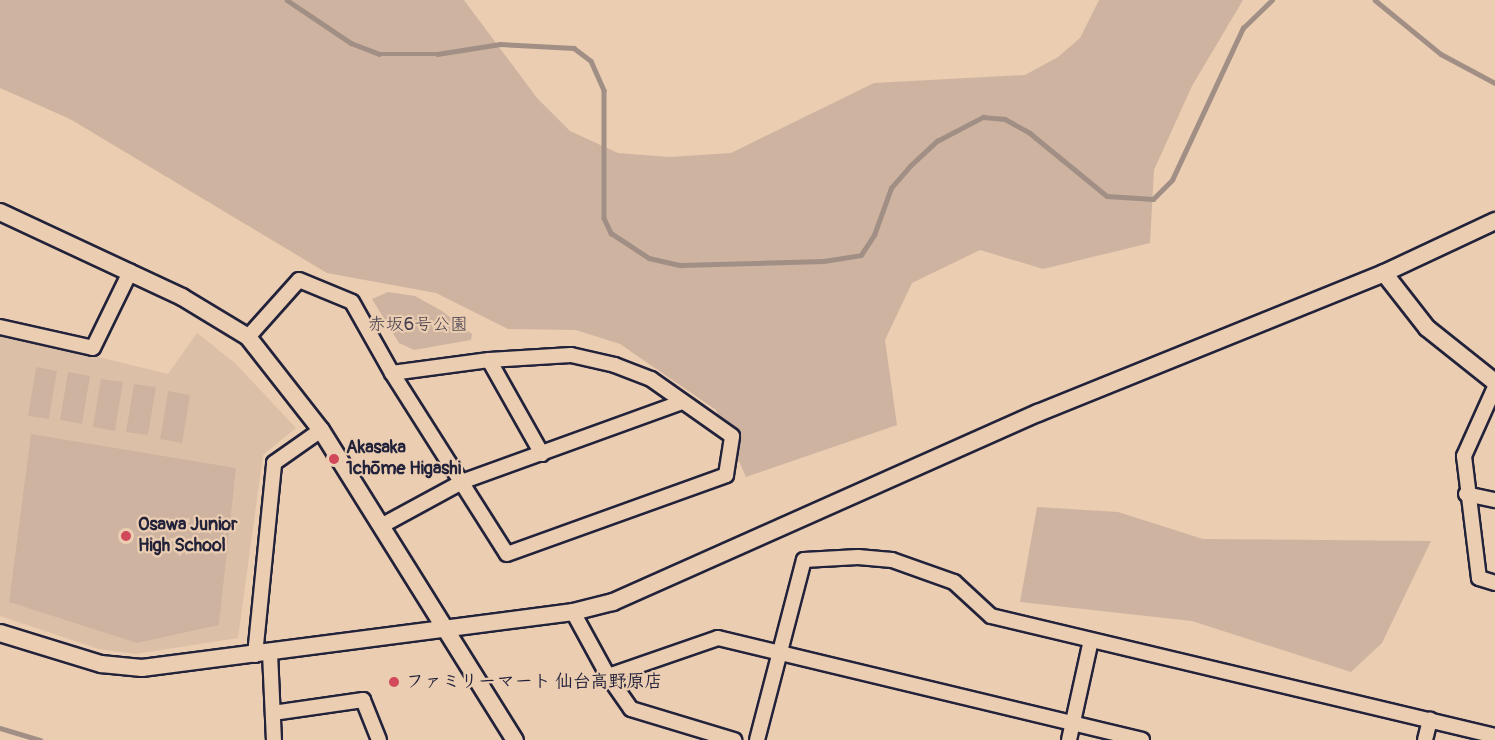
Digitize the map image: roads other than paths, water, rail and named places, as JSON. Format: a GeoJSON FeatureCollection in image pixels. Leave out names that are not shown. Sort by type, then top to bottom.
{"type":"FeatureCollection","features":[{"type":"Feature","properties":{"kind":"street"},"geometry":{"type":"LineString","coordinates":[[0,212],[182,297],[248,337],[321,430],[442,627],[515,740]]}},
{"type":"Feature","properties":{"kind":"street"},"geometry":{"type":"LineString","coordinates":[[0,633],[101,664],[142,668],[262,654],[442,627],[573,612],[613,602],[1038,413],[1384,273],[1495,221]]}},
{"type":"Feature","properties":{"kind":"street"},"geometry":{"type":"LineString","coordinates":[[0,327],[93,348],[130,272]]}},
{"type":"Feature","properties":{"kind":"street"},"geometry":{"type":"LineString","coordinates":[[1384,273],[1427,328],[1495,385],[1464,456],[1466,494],[1479,579],[1495,583]]}},
{"type":"Feature","properties":{"kind":"street"},"geometry":{"type":"LineString","coordinates":[[248,337],[299,280],[352,302],[392,373],[464,481],[507,554],[726,475],[732,436],[680,403],[651,380],[615,365],[571,355],[489,360],[392,373]]}},
{"type":"Feature","properties":{"kind":"street"},"geometry":{"type":"LineString","coordinates":[[489,360],[542,454]]}},
{"type":"Feature","properties":{"kind":"street"},"geometry":{"type":"LineString","coordinates":[[381,526],[464,481],[680,403]]}},
{"type":"Feature","properties":{"kind":"street"},"geometry":{"type":"LineString","coordinates":[[274,740],[273,713],[262,654],[274,463],[321,430]]}},
{"type":"Feature","properties":{"kind":"street"},"geometry":{"type":"LineString","coordinates":[[1466,494],[1495,500]]}},
{"type":"Feature","properties":{"kind":"street"},"geometry":{"type":"LineString","coordinates":[[757,740],[804,560],[858,557],[892,560],[954,582],[990,616],[1495,736]]}},
{"type":"Feature","properties":{"kind":"street"},"geometry":{"type":"LineString","coordinates":[[573,612],[608,676],[631,709],[734,740]]}},
{"type":"Feature","properties":{"kind":"street"},"geometry":{"type":"LineString","coordinates":[[608,676],[718,638],[1142,740]]}},
{"type":"Feature","properties":{"kind":"street"},"geometry":{"type":"LineString","coordinates":[[1069,740],[1091,640]]}},
{"type":"Feature","properties":{"kind":"street"},"geometry":{"type":"LineString","coordinates":[[273,713],[363,700],[379,740]]}},
{"type":"Feature","properties":{"kind":"street"},"geometry":{"type":"LineString","coordinates":[[1425,740],[1430,720]]}},
{"type":"Feature","properties":{"kind":"waterway"},"geometry":{"type":"LineString","coordinates":[[287,0],[351,43],[379,54],[437,54],[500,44],[574,48],[591,61],[604,90],[604,218],[611,233],[649,258],[680,265],[824,261],[861,255],[874,235],[891,188],[910,166],[937,141],[983,117],[1005,119],[1030,133],[1107,196],[1153,199],[1172,180],[1243,28],[1272,0]]}},
{"type":"Feature","properties":{"kind":"waterway"},"geometry":{"type":"LineString","coordinates":[[1375,0],[1441,54],[1495,83]]}},
{"type":"Feature","properties":{"kind":"waterway"},"geometry":{"type":"LineString","coordinates":[[0,728],[40,740]]}},
{"type":"Feature","properties":{"kind":"place","name":"Akasaka 1chōme Higashi"},"geometry":{"type":"Point","coordinates":[334,459]}},
{"type":"Feature","properties":{"kind":"place","name":"Osawa Junior High School"},"geometry":{"type":"Point","coordinates":[126,536]}},
{"type":"Feature","properties":{"kind":"place","name":"ファミリーマート 仙台高野原店"},"geometry":{"type":"Point","coordinates":[394,682]}},
{"type":"Feature","properties":{"kind":"park label","name":"赤坂6号公園"},"geometry":{"type":"Point","coordinates":[418,325]}}]}
